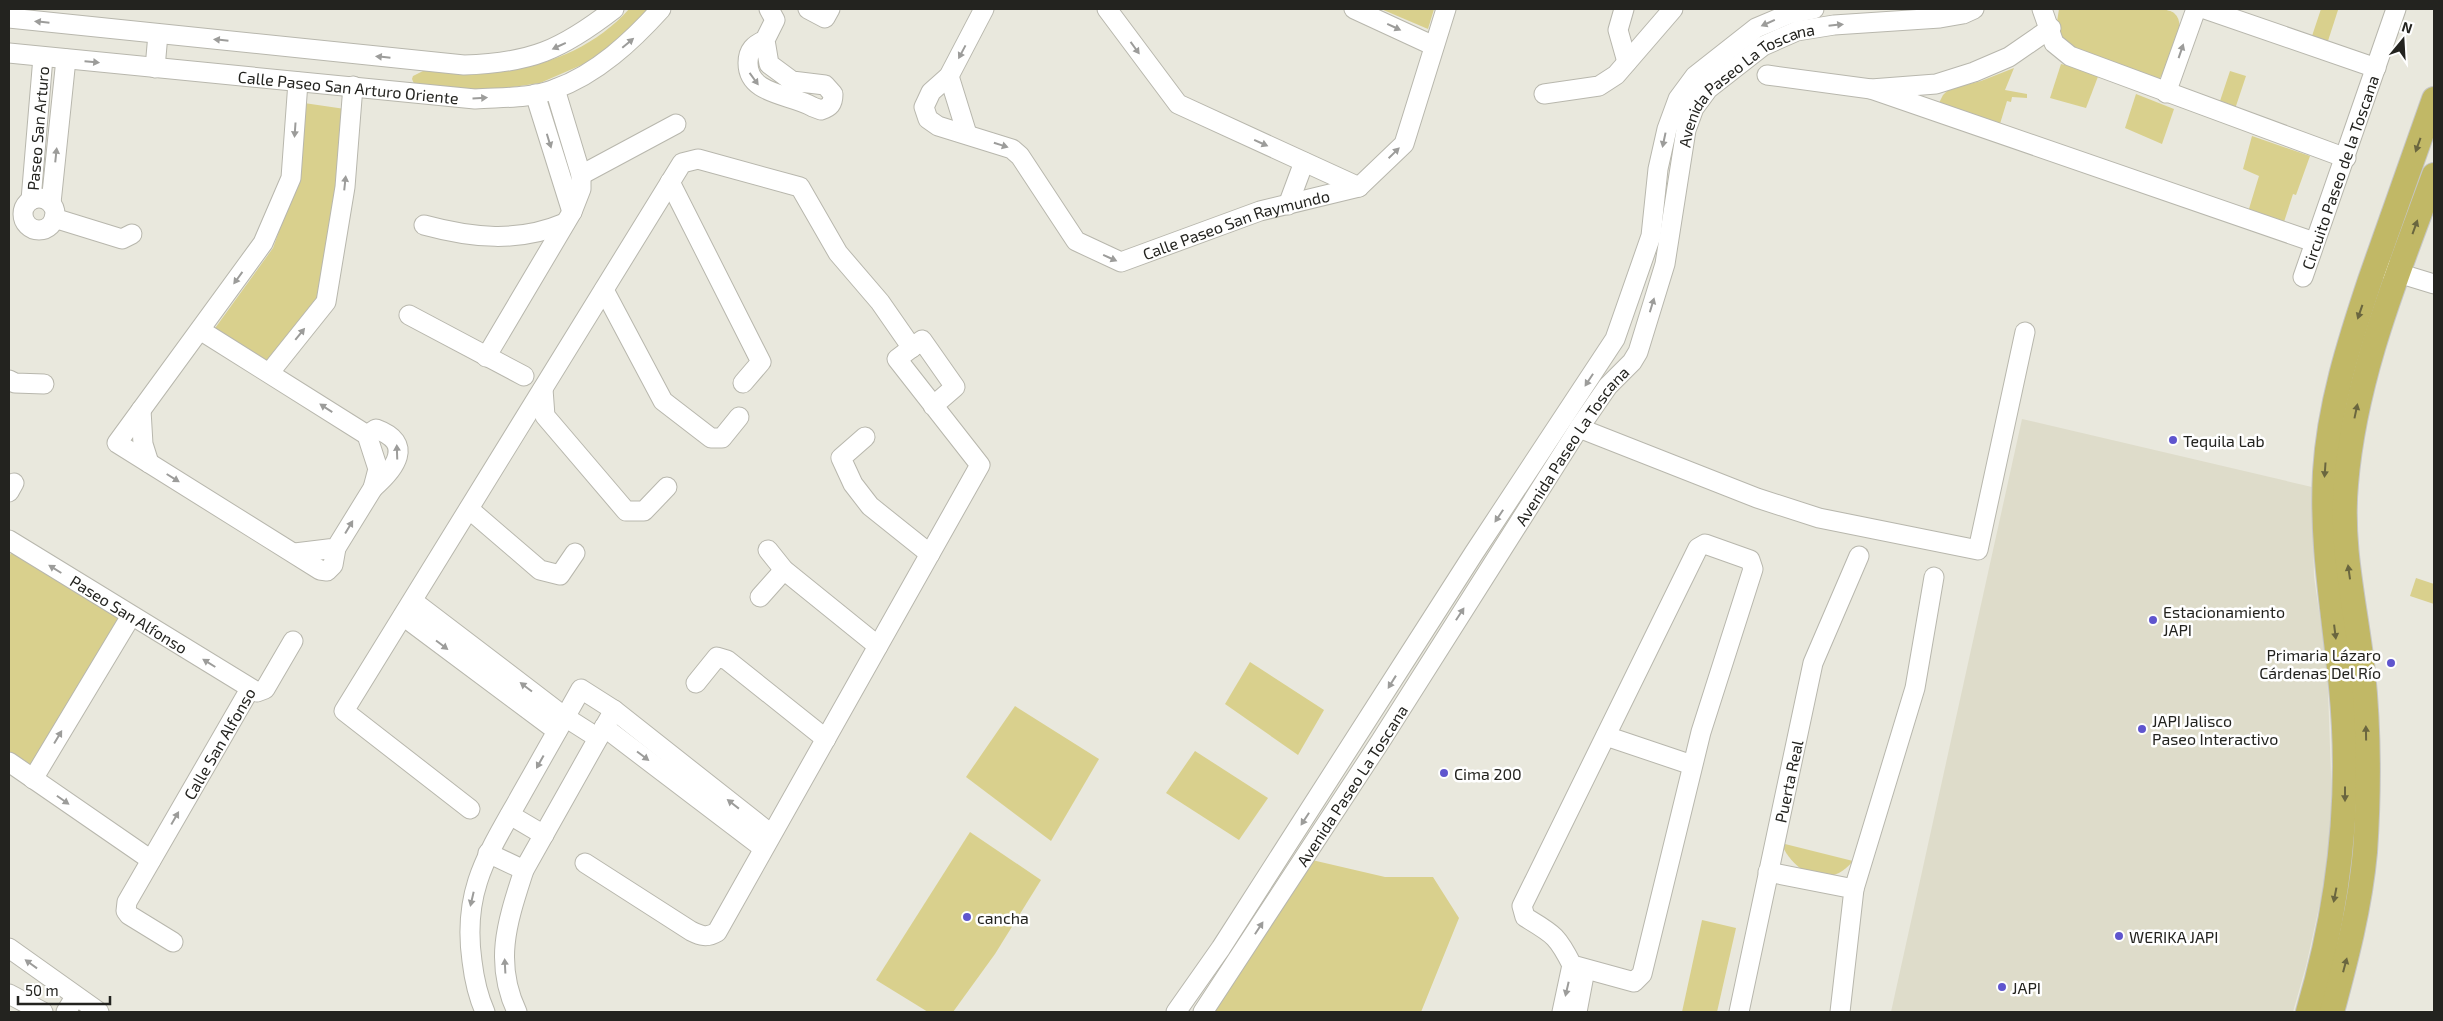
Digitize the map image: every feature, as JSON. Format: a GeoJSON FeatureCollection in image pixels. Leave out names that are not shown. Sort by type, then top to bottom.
{"type":"FeatureCollection","features":[{"type":"Feature","properties":{"kind":"main road"},"geometry":{"type":"LineString","coordinates":[[2308,1012],[2336,889],[2345,800],[2341,688],[2324,542],[2325,476],[2332,413],[2349,343],[2434,99]]}},
{"type":"Feature","properties":{"kind":"main road"},"geometry":{"type":"LineString","coordinates":[[2332,1012],[2352,932],[2365,852],[2365,709],[2362,671],[2344,541],[2346,484],[2361,390],[2372,348],[2434,175]]}},
{"type":"Feature","properties":{"kind":"main road"},"geometry":{"type":"LineString","coordinates":[[2341,846],[2365,852]]}},
{"type":"Feature","properties":{"kind":"street","name":"Calle Paseo San Arturo Oriente"},"geometry":{"type":"LineString","coordinates":[[9,18],[464,65],[497,64],[534,57],[574,38],[614,9]]}},
{"type":"Feature","properties":{"kind":"street","name":"Calle Paseo San Arturo Oriente"},"geometry":{"type":"LineString","coordinates":[[9,53],[475,99],[535,94],[555,89],[591,70],[630,42],[661,9]]}},
{"type":"Feature","properties":{"kind":"street"},"geometry":{"type":"LineString","coordinates":[[765,40],[755,45],[750,52],[749,74],[752,80],[760,87],[821,110],[829,107],[833,101],[833,94],[824,84],[792,81],[774,70],[767,58],[765,40],[775,20],[769,9]]}},
{"type":"Feature","properties":{"kind":"street"},"geometry":{"type":"LineString","coordinates":[[808,9],[825,18],[830,9]]}},
{"type":"Feature","properties":{"kind":"street","name":"Calle Paseo San Raymundo"},"geometry":{"type":"LineString","coordinates":[[984,9],[949,76],[931,92],[924,107],[928,119],[938,126],[1017,152],[1076,241],[1117,262],[1126,262],[1260,212],[1360,187]]}},
{"type":"Feature","properties":{"kind":"street"},"geometry":{"type":"LineString","coordinates":[[1106,9],[1178,104],[1360,187],[1404,144],[1446,9]]}},
{"type":"Feature","properties":{"kind":"street"},"geometry":{"type":"LineString","coordinates":[[1354,9],[1434,46]]}},
{"type":"Feature","properties":{"kind":"street"},"geometry":{"type":"LineString","coordinates":[[1624,9],[1618,30],[1627,62]]}},
{"type":"Feature","properties":{"kind":"street"},"geometry":{"type":"LineString","coordinates":[[1544,94],[1598,86],[1616,76],[1673,9]]}},
{"type":"Feature","properties":{"kind":"street","name":"Avenida Paseo La Toscana"},"geometry":{"type":"LineString","coordinates":[[1176,1012],[1221,948],[1474,553],[1606,355],[1618,330],[1645,259],[1655,209],[1658,168],[1667,129],[1678,99],[1695,76],[1756,28],[1789,14],[1814,9]]}},
{"type":"Feature","properties":{"kind":"street","name":"Avenida Paseo La Toscana"},"geometry":{"type":"LineString","coordinates":[[1203,1012],[1380,742],[1579,428],[1608,386],[1632,362],[1638,352],[1665,264],[1686,130],[1694,108],[1708,89],[1763,46],[1797,31],[1834,25],[1940,18],[1962,14],[1974,9]]}},
{"type":"Feature","properties":{"kind":"street"},"geometry":{"type":"LineString","coordinates":[[2042,9],[2051,28],[2054,43],[2070,56],[2346,158]]}},
{"type":"Feature","properties":{"kind":"street"},"geometry":{"type":"LineString","coordinates":[[2166,93],[2196,9]]}},
{"type":"Feature","properties":{"kind":"street","name":"Circuito Paseo de la Toscana"},"geometry":{"type":"LineString","coordinates":[[2205,9],[2376,68]]}},
{"type":"Feature","properties":{"kind":"street","name":"Circuito Paseo de la Toscana"},"geometry":{"type":"LineString","coordinates":[[2303,277],[2314,242],[2346,158],[2396,9]]}},
{"type":"Feature","properties":{"kind":"street"},"geometry":{"type":"LineString","coordinates":[[1871,89],[1936,84],[1974,72],[2009,57],[2051,28]]}},
{"type":"Feature","properties":{"kind":"street"},"geometry":{"type":"LineString","coordinates":[[155,68],[158,34]]}},
{"type":"Feature","properties":{"kind":"street","name":"Paseo San Arturo"},"geometry":{"type":"LineString","coordinates":[[21,211],[42,57]]}},
{"type":"Feature","properties":{"kind":"street"},"geometry":{"type":"LineString","coordinates":[[66,59],[52,211],[48,227],[38,229],[28,225],[21,211],[42,198],[52,211],[122,239],[132,234]]}},
{"type":"Feature","properties":{"kind":"street"},"geometry":{"type":"LineString","coordinates":[[406,92],[407,59]]}},
{"type":"Feature","properties":{"kind":"street"},"geometry":{"type":"LineString","coordinates":[[1767,74],[1871,89],[2314,242]]}},
{"type":"Feature","properties":{"kind":"street"},"geometry":{"type":"LineString","coordinates":[[949,76],[967,134]]}},
{"type":"Feature","properties":{"kind":"street"},"geometry":{"type":"LineString","coordinates":[[298,82],[291,178],[263,243],[117,443],[320,570],[327,571],[333,565],[336,548],[373,488],[391,472],[398,458],[397,444],[390,434],[376,428],[367,435]]}},
{"type":"Feature","properties":{"kind":"street"},"geometry":{"type":"LineString","coordinates":[[1933,111],[1936,84]]}},
{"type":"Feature","properties":{"kind":"street"},"geometry":{"type":"LineString","coordinates":[[270,372],[326,302],[345,187],[353,86]]}},
{"type":"Feature","properties":{"kind":"street"},"geometry":{"type":"LineString","coordinates":[[486,357],[568,217],[581,189],[581,175],[555,89]]}},
{"type":"Feature","properties":{"kind":"street"},"geometry":{"type":"LineString","coordinates":[[535,94],[568,217]]}},
{"type":"Feature","properties":{"kind":"street"},"geometry":{"type":"LineString","coordinates":[[581,175],[676,124]]}},
{"type":"Feature","properties":{"kind":"street"},"geometry":{"type":"LineString","coordinates":[[470,809],[344,711],[682,162],[698,159],[800,187],[838,253],[880,302],[912,348]]}},
{"type":"Feature","properties":{"kind":"street"},"geometry":{"type":"LineString","coordinates":[[1288,205],[1304,162]]}},
{"type":"Feature","properties":{"kind":"street"},"geometry":{"type":"LineString","coordinates":[[670,182],[761,362],[743,383]]}},
{"type":"Feature","properties":{"kind":"street"},"geometry":{"type":"LineString","coordinates":[[424,225],[494,238],[511,238],[535,234],[568,217]]}},
{"type":"Feature","properties":{"kind":"street"},"geometry":{"type":"LineString","coordinates":[[511,238],[544,259]]}},
{"type":"Feature","properties":{"kind":"street"},"geometry":{"type":"LineString","coordinates":[[1645,259],[1665,264]]}},
{"type":"Feature","properties":{"kind":"street"},"geometry":{"type":"LineString","coordinates":[[2375,266],[2434,284]]}},
{"type":"Feature","properties":{"kind":"street"},"geometry":{"type":"LineString","coordinates":[[604,290],[663,402],[711,438],[722,438],[739,417]]}},
{"type":"Feature","properties":{"kind":"street"},"geometry":{"type":"LineString","coordinates":[[409,315],[524,376]]}},
{"type":"Feature","properties":{"kind":"street"},"geometry":{"type":"LineString","coordinates":[[200,330],[270,372],[367,435],[378,469],[373,488]]}},
{"type":"Feature","properties":{"kind":"street"},"geometry":{"type":"LineString","coordinates":[[1579,428],[1712,481],[1819,518],[1978,550],[2025,332]]}},
{"type":"Feature","properties":{"kind":"street"},"geometry":{"type":"LineString","coordinates":[[585,863],[702,937],[711,936],[717,932],[980,465],[933,406],[897,360],[922,340],[955,387],[933,406]]}},
{"type":"Feature","properties":{"kind":"street"},"geometry":{"type":"LineString","coordinates":[[9,380],[16,383],[44,384]]}},
{"type":"Feature","properties":{"kind":"street"},"geometry":{"type":"LineString","coordinates":[[543,390],[545,416],[626,511],[644,511],[667,487]]}},
{"type":"Feature","properties":{"kind":"street"},"geometry":{"type":"LineString","coordinates":[[141,410],[143,444],[149,463]]}},
{"type":"Feature","properties":{"kind":"street"},"geometry":{"type":"LineString","coordinates":[[507,446],[545,416]]}},
{"type":"Feature","properties":{"kind":"street"},"geometry":{"type":"LineString","coordinates":[[865,437],[841,458],[853,484],[870,506],[930,554]]}},
{"type":"Feature","properties":{"kind":"street"},"geometry":{"type":"LineString","coordinates":[[469,509],[540,570],[560,575],[575,553]]}},
{"type":"Feature","properties":{"kind":"street","name":"Paseo San Alfonso"},"geometry":{"type":"LineString","coordinates":[[9,540],[250,689]]}},
{"type":"Feature","properties":{"kind":"street"},"geometry":{"type":"LineString","coordinates":[[1576,1012],[1579,968],[1555,935],[1525,917],[1522,906],[1698,548],[1705,544],[1750,560],[1753,569],[1692,765],[1642,974],[1634,982],[1579,968]]}},
{"type":"Feature","properties":{"kind":"street"},"geometry":{"type":"LineString","coordinates":[[768,550],[784,570],[878,646]]}},
{"type":"Feature","properties":{"kind":"street","name":"Puerta Real"},"geometry":{"type":"LineString","coordinates":[[1739,1012],[1813,663],[1859,556]]}},
{"type":"Feature","properties":{"kind":"street"},"geometry":{"type":"LineString","coordinates":[[760,597],[784,570]]}},
{"type":"Feature","properties":{"kind":"street"},"geometry":{"type":"LineString","coordinates":[[1840,1012],[1854,889],[1915,688],[1934,577]]}},
{"type":"Feature","properties":{"kind":"street"},"geometry":{"type":"LineString","coordinates":[[408,608],[561,724],[601,732],[767,841]]}},
{"type":"Feature","properties":{"kind":"street"},"geometry":{"type":"LineString","coordinates":[[33,779],[131,616]]}},
{"type":"Feature","properties":{"kind":"street"},"geometry":{"type":"LineString","coordinates":[[1430,622],[1441,626],[1447,634]]}},
{"type":"Feature","properties":{"kind":"street","name":"Calle San Alfonso"},"geometry":{"type":"LineString","coordinates":[[173,942],[132,917],[126,911],[127,902],[250,689],[257,692],[265,689],[293,642]]}},
{"type":"Feature","properties":{"kind":"street"},"geometry":{"type":"LineString","coordinates":[[1410,654],[1416,662],[1427,666]]}},
{"type":"Feature","properties":{"kind":"street"},"geometry":{"type":"LineString","coordinates":[[696,683],[717,657],[727,660],[826,739]]}},
{"type":"Feature","properties":{"kind":"street"},"geometry":{"type":"LineString","coordinates":[[485,1012],[473,973],[468,935],[469,913],[476,883],[488,853],[580,689],[614,710],[767,841]]}},
{"type":"Feature","properties":{"kind":"street"},"geometry":{"type":"LineString","coordinates":[[517,1012],[510,996],[505,968],[505,934],[524,870],[614,710]]}},
{"type":"Feature","properties":{"kind":"street"},"geometry":{"type":"LineString","coordinates":[[1362,730],[1380,742]]}},
{"type":"Feature","properties":{"kind":"street"},"geometry":{"type":"LineString","coordinates":[[1606,736],[1692,765]]}},
{"type":"Feature","properties":{"kind":"street"},"geometry":{"type":"LineString","coordinates":[[9,762],[150,860]]}},
{"type":"Feature","properties":{"kind":"street"},"geometry":{"type":"LineString","coordinates":[[1341,763],[1350,774],[1357,776]]}},
{"type":"Feature","properties":{"kind":"street"},"geometry":{"type":"LineString","coordinates":[[510,814],[544,835]]}},
{"type":"Feature","properties":{"kind":"street"},"geometry":{"type":"LineString","coordinates":[[488,853],[524,870]]}},
{"type":"Feature","properties":{"kind":"street"},"geometry":{"type":"LineString","coordinates":[[1768,872],[1854,889]]}},
{"type":"Feature","properties":{"kind":"street"},"geometry":{"type":"LineString","coordinates":[[9,948],[71,1004],[99,1012]]}},
{"type":"Feature","properties":{"kind":"street"},"geometry":{"type":"LineString","coordinates":[[1221,948],[1232,950],[1238,959]]}},
{"type":"Feature","properties":{"kind":"street"},"geometry":{"type":"LineString","coordinates":[[1562,1012],[1579,968]]}},
{"type":"Feature","properties":{"kind":"street"},"geometry":{"type":"LineString","coordinates":[[9,994],[43,1012]]}},
{"type":"Feature","properties":{"kind":"shaded area"},"geometry":{"type":"Polygon","coordinates":[[[629,9],[652,9],[600,57],[540,83],[479,92],[415,86],[412,79],[413,76],[423,71],[494,72],[537,64],[578,49],[596,38],[629,9]]]}},
{"type":"Feature","properties":{"kind":"shaded area"},"geometry":{"type":"Polygon","coordinates":[[[1381,9],[1434,9],[1428,29],[1381,9]]]}},
{"type":"Feature","properties":{"kind":"shaded area"},"geometry":{"type":"Polygon","coordinates":[[[2059,9],[2163,9],[2173,12],[2178,19],[2180,27],[2179,37],[2172,57],[2158,81],[2068,48],[2056,28],[2059,9]]]}},
{"type":"Feature","properties":{"kind":"shaded area"},"geometry":{"type":"Polygon","coordinates":[[[2321,9],[2338,10],[2327,44],[2311,39],[2321,9]]]}},
{"type":"Feature","properties":{"kind":"shaded area"},"geometry":{"type":"Polygon","coordinates":[[[2061,64],[2099,74],[2086,108],[2050,98],[2061,64]]]}},
{"type":"Feature","properties":{"kind":"shaded area"},"geometry":{"type":"Polygon","coordinates":[[[2014,68],[2005,90],[2027,94],[2027,98],[2012,97],[2011,102],[2007,101],[1999,127],[1939,103],[1949,89],[1981,81],[2014,68]]]}},
{"type":"Feature","properties":{"kind":"shaded area"},"geometry":{"type":"Polygon","coordinates":[[[2230,71],[2246,76],[2235,109],[2219,104],[2230,71]]]}},
{"type":"Feature","properties":{"kind":"shaded area"},"geometry":{"type":"Polygon","coordinates":[[[2136,94],[2174,109],[2162,144],[2125,128],[2136,94]]]}},
{"type":"Feature","properties":{"kind":"shaded area"},"geometry":{"type":"Polygon","coordinates":[[[304,103],[345,109],[322,295],[269,363],[213,331],[273,248],[298,178],[304,103]]]}},
{"type":"Feature","properties":{"kind":"shaded area"},"geometry":{"type":"Polygon","coordinates":[[[2252,136],[2310,156],[2296,195],[2293,194],[2283,225],[2248,212],[2259,176],[2243,169],[2252,136]]]}},
{"type":"Feature","properties":{"kind":"shaded area","name":"JAPI Jalisco Paseo Interactivo"},"geometry":{"type":"Polygon","coordinates":[[[2022,419],[2312,487],[2314,577],[2327,665],[2333,830],[2328,867],[2306,966],[2293,1012],[1891,1012],[2022,419]]]}},
{"type":"Feature","properties":{"kind":"shaded area"},"geometry":{"type":"Polygon","coordinates":[[[12,551],[123,619],[35,768],[9,752],[9,557],[12,551]]]}},
{"type":"Feature","properties":{"kind":"shaded area"},"geometry":{"type":"Polygon","coordinates":[[[2416,578],[2434,584],[2434,604],[2410,596],[2416,578]]]}},
{"type":"Feature","properties":{"kind":"shaded area"},"geometry":{"type":"Polygon","coordinates":[[[1250,662],[1324,710],[1298,755],[1225,704],[1250,662]]]}},
{"type":"Feature","properties":{"kind":"shaded area"},"geometry":{"type":"Polygon","coordinates":[[[1015,706],[1099,759],[1051,841],[966,777],[1015,706]]]}},
{"type":"Feature","properties":{"kind":"shaded area"},"geometry":{"type":"Polygon","coordinates":[[[1195,751],[1268,798],[1239,840],[1166,793],[1195,751]]]}},
{"type":"Feature","properties":{"kind":"shaded area","name":"cancha"},"geometry":{"type":"Polygon","coordinates":[[[970,832],[1041,880],[995,954],[953,1012],[928,1012],[876,980],[970,832]]]}},
{"type":"Feature","properties":{"kind":"shaded area"},"geometry":{"type":"Polygon","coordinates":[[[1781,843],[1853,861],[1844,870],[1833,875],[1823,877],[1813,875],[1794,863],[1781,843]]]}},
{"type":"Feature","properties":{"kind":"shaded area"},"geometry":{"type":"Polygon","coordinates":[[[1312,860],[1385,877],[1433,877],[1459,918],[1421,1012],[1212,1012],[1312,860]]]}},
{"type":"Feature","properties":{"kind":"shaded area"},"geometry":{"type":"Polygon","coordinates":[[[1702,920],[1736,928],[1717,1012],[1682,1012],[1702,920]]]}},
{"type":"Feature","properties":{"kind":"place","name":"Tequila Lab"},"geometry":{"type":"Point","coordinates":[2173,440]}},
{"type":"Feature","properties":{"kind":"place","name":"Estacionamiento JAPI"},"geometry":{"type":"Point","coordinates":[2153,620]}},
{"type":"Feature","properties":{"kind":"place","name":"Primaria Lázaro Cárdenas Del Río"},"geometry":{"type":"Point","coordinates":[2391,663]}},
{"type":"Feature","properties":{"kind":"place","name":"JAPI Jalisco Paseo Interactivo"},"geometry":{"type":"Point","coordinates":[2142,729]}},
{"type":"Feature","properties":{"kind":"place","name":"Cima 200"},"geometry":{"type":"Point","coordinates":[1444,773]}},
{"type":"Feature","properties":{"kind":"place","name":"cancha"},"geometry":{"type":"Point","coordinates":[967,917]}},
{"type":"Feature","properties":{"kind":"place","name":"WERIKA JAPI"},"geometry":{"type":"Point","coordinates":[2119,936]}},
{"type":"Feature","properties":{"kind":"place","name":"JAPI"},"geometry":{"type":"Point","coordinates":[2002,987]}}]}
